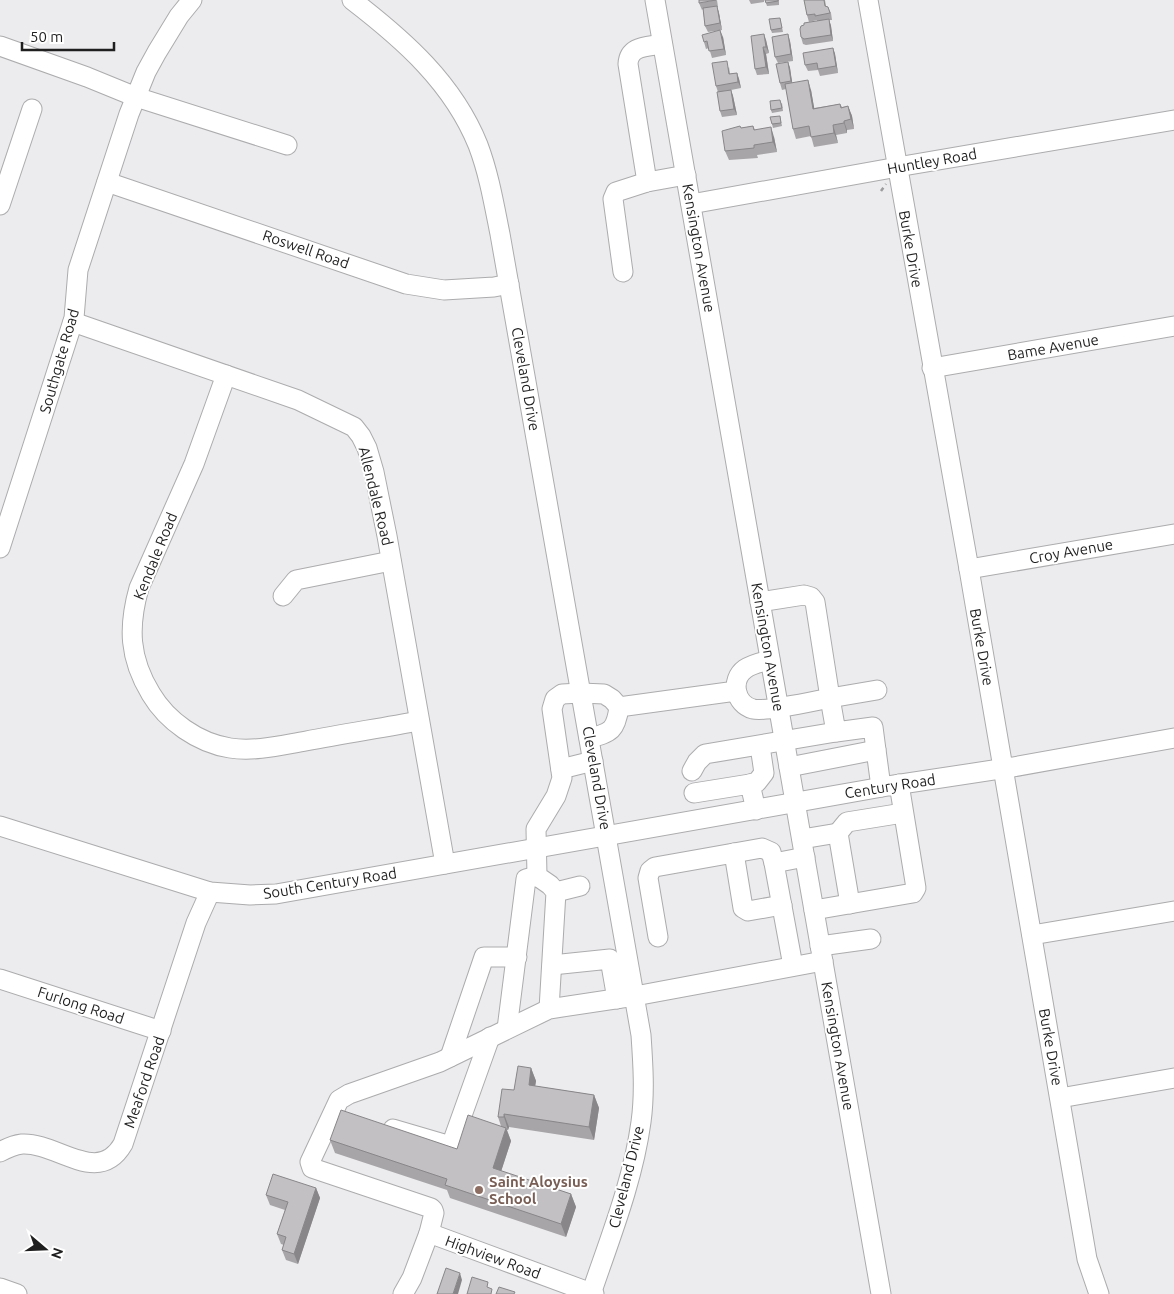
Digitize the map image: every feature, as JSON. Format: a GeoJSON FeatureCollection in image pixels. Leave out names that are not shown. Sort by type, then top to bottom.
{"type":"FeatureCollection","features":[{"type":"Feature","properties":{"kind":"street","name":"Southgate Road"},"geometry":{"type":"LineString","coordinates":[[0,548],[73,322],[78,270],[136,97],[156,52],[179,16],[192,0]]}},
{"type":"Feature","properties":{"kind":"street","name":"Cleveland Drive"},"geometry":{"type":"LineString","coordinates":[[352,0],[416,53],[437,76],[456,103],[478,146],[488,177],[509,284],[607,836],[626,998],[641,1034],[643,1074],[641,1121],[636,1149],[624,1198],[592,1294]]}},
{"type":"Feature","properties":{"kind":"street","name":"Kensington Avenue"},"geometry":{"type":"LineString","coordinates":[[655,0],[881,1294]]}},
{"type":"Feature","properties":{"kind":"street","name":"Burke Drive"},"geometry":{"type":"LineString","coordinates":[[868,0],[969,569],[1088,1259],[1099,1294]]}},
{"type":"Feature","properties":{"kind":"street"},"geometry":{"type":"LineString","coordinates":[[648,182],[628,57],[632,51],[637,49],[662,44]]}},
{"type":"Feature","properties":{"kind":"street"},"geometry":{"type":"LineString","coordinates":[[0,46],[87,77],[136,97],[287,145]]}},
{"type":"Feature","properties":{"kind":"street"},"geometry":{"type":"LineString","coordinates":[[0,205],[32,109]]}},
{"type":"Feature","properties":{"kind":"street","name":"Huntley Road"},"geometry":{"type":"LineString","coordinates":[[691,204],[1174,120]]}},
{"type":"Feature","properties":{"kind":"street"},"geometry":{"type":"LineString","coordinates":[[623,272],[614,196],[616,192],[648,182],[686,175]]}},
{"type":"Feature","properties":{"kind":"street","name":"Roswell Road"},"geometry":{"type":"LineString","coordinates":[[107,182],[406,284],[444,290],[494,287],[509,284]]}},
{"type":"Feature","properties":{"kind":"street","name":"Allendale Road"},"geometry":{"type":"LineString","coordinates":[[73,322],[298,400],[354,427],[361,436],[367,448],[374,472],[392,561],[445,864]]}},
{"type":"Feature","properties":{"kind":"street","name":"Bame Avenue"},"geometry":{"type":"LineString","coordinates":[[932,368],[1174,326]]}},
{"type":"Feature","properties":{"kind":"street","name":"Kendale Road"},"geometry":{"type":"LineString","coordinates":[[226,375],[194,464],[139,588],[133,609],[131,628],[133,648],[137,667],[146,686],[154,700],[168,716],[184,729],[206,741],[230,748],[266,747],[419,721]]}},
{"type":"Feature","properties":{"kind":"street","name":"Croy Avenue"},"geometry":{"type":"LineString","coordinates":[[969,569],[1174,534]]}},
{"type":"Feature","properties":{"kind":"street"},"geometry":{"type":"LineString","coordinates":[[283,596],[296,580],[392,561]]}},
{"type":"Feature","properties":{"kind":"street"},"geometry":{"type":"LineString","coordinates":[[760,602],[804,595],[811,597],[815,602],[836,732]]}},
{"type":"Feature","properties":{"kind":"street"},"geometry":{"type":"LineString","coordinates":[[770,660],[743,670],[737,681],[736,691],[742,702],[750,708],[760,709],[877,690]]}},
{"type":"Feature","properties":{"kind":"street"},"geometry":{"type":"LineString","coordinates":[[620,707],[736,691]]}},
{"type":"Feature","properties":{"kind":"street"},"geometry":{"type":"LineString","coordinates":[[536,876],[536,828],[556,796],[562,778],[552,709],[555,699],[562,694],[604,694],[620,707]]}},
{"type":"Feature","properties":{"kind":"street"},"geometry":{"type":"LineString","coordinates":[[589,738],[608,734],[614,728],[620,707]]}},
{"type":"Feature","properties":{"kind":"street"},"geometry":{"type":"LineString","coordinates":[[699,819],[693,783],[698,762],[706,754],[873,727],[876,750],[904,813],[916,888],[913,893],[814,910]]}},
{"type":"Feature","properties":{"kind":"street","name":"Century Road"},"geometry":{"type":"LineString","coordinates":[[607,836],[890,785],[1003,768],[1174,738]]}},
{"type":"Feature","properties":{"kind":"street"},"geometry":{"type":"LineString","coordinates":[[693,783],[750,784],[757,782],[764,773],[760,746]]}},
{"type":"Feature","properties":{"kind":"street"},"geometry":{"type":"LineString","coordinates":[[789,767],[876,750]]}},
{"type":"Feature","properties":{"kind":"street"},"geometry":{"type":"LineString","coordinates":[[561,769],[594,761]]}},
{"type":"Feature","properties":{"kind":"street"},"geometry":{"type":"LineString","coordinates":[[750,784],[756,810]]}},
{"type":"Feature","properties":{"kind":"street"},"geometry":{"type":"LineString","coordinates":[[846,793],[843,828],[850,904]]}},
{"type":"Feature","properties":{"kind":"street"},"geometry":{"type":"LineString","coordinates":[[774,863],[843,828],[904,813]]}},
{"type":"Feature","properties":{"kind":"street","name":"South Century Road"},"geometry":{"type":"LineString","coordinates":[[0,826],[210,892],[250,895],[276,894],[607,836]]}},
{"type":"Feature","properties":{"kind":"street"},"geometry":{"type":"LineString","coordinates":[[658,937],[648,878],[650,871],[655,867],[762,848],[771,852],[774,863],[793,966]]}},
{"type":"Feature","properties":{"kind":"street"},"geometry":{"type":"LineString","coordinates":[[734,853],[743,908],[748,911],[782,905]]}},
{"type":"Feature","properties":{"kind":"street"},"geometry":{"type":"LineString","coordinates":[[507,1029],[526,879],[536,876],[550,885],[556,892],[549,1009]]}},
{"type":"Feature","properties":{"kind":"street"},"geometry":{"type":"LineString","coordinates":[[556,892],[580,886]]}},
{"type":"Feature","properties":{"kind":"street","name":"Meaford Road"},"geometry":{"type":"LineString","coordinates":[[0,1152],[11,1146],[27,1144],[45,1148],[91,1164],[101,1163],[110,1159],[119,1151],[123,1144],[196,923],[210,892]]}},
{"type":"Feature","properties":{"kind":"street"},"geometry":{"type":"LineString","coordinates":[[1032,935],[1174,910]]}},
{"type":"Feature","properties":{"kind":"street"},"geometry":{"type":"LineString","coordinates":[[429,1233],[434,1213],[431,1208],[310,1166],[310,1162],[343,1114],[339,1100],[349,1094],[450,1057],[549,1009],[626,998],[793,966],[822,954],[871,939]]}},
{"type":"Feature","properties":{"kind":"street"},"geometry":{"type":"LineString","coordinates":[[450,1057],[484,957],[516,957]]}},
{"type":"Feature","properties":{"kind":"street"},"geometry":{"type":"LineString","coordinates":[[552,965],[610,958],[626,998]]}},
{"type":"Feature","properties":{"kind":"street","name":"Furlong Road"},"geometry":{"type":"LineString","coordinates":[[0,979],[161,1031]]}},
{"type":"Feature","properties":{"kind":"street"},"geometry":{"type":"LineString","coordinates":[[379,1124],[451,1146],[490,1037]]}},
{"type":"Feature","properties":{"kind":"street"},"geometry":{"type":"LineString","coordinates":[[1060,1098],[1174,1078]]}},
{"type":"Feature","properties":{"kind":"street","name":"Highview Road"},"geometry":{"type":"LineString","coordinates":[[403,1294],[412,1278],[429,1233],[592,1294]]}},
{"type":"Feature","properties":{"kind":"street"},"geometry":{"type":"LineString","coordinates":[[0,1288],[17,1294]]}},
{"type":"Feature","properties":{"kind":"path"},"geometry":{"type":"LineString","coordinates":[[881,191],[886,183]]}},
{"type":"Feature","properties":{"kind":"building"},"geometry":{"type":"Polygon","coordinates":[[[699,0],[716,0],[699,3],[699,0]]]}},
{"type":"Feature","properties":{"kind":"building"},"geometry":{"type":"Polygon","coordinates":[[[765,0],[778,0],[778,1],[766,3],[765,0]]]}},
{"type":"Feature","properties":{"kind":"building"},"geometry":{"type":"Polygon","coordinates":[[[804,0],[824,0],[825,6],[828,7],[830,13],[815,16],[815,14],[807,15],[804,0]]]}},
{"type":"Feature","properties":{"kind":"building"},"geometry":{"type":"Polygon","coordinates":[[[717,6],[720,23],[705,26],[703,8],[717,6]]]}},
{"type":"Feature","properties":{"kind":"building"},"geometry":{"type":"Polygon","coordinates":[[[780,18],[782,28],[771,30],[769,19],[780,18]]]}},
{"type":"Feature","properties":{"kind":"building"},"geometry":{"type":"Polygon","coordinates":[[[829,19],[831,35],[804,39],[801,37],[800,29],[804,23],[829,19]]]}},
{"type":"Feature","properties":{"kind":"building"},"geometry":{"type":"Polygon","coordinates":[[[720,30],[724,49],[709,51],[707,41],[704,42],[702,35],[720,30]]]}},
{"type":"Feature","properties":{"kind":"building"},"geometry":{"type":"Polygon","coordinates":[[[764,34],[766,47],[763,47],[766,67],[755,69],[751,36],[764,34]]]}},
{"type":"Feature","properties":{"kind":"building"},"geometry":{"type":"Polygon","coordinates":[[[788,34],[791,54],[775,57],[772,37],[788,34]]]}},
{"type":"Feature","properties":{"kind":"building"},"geometry":{"type":"Polygon","coordinates":[[[833,48],[836,66],[818,69],[817,63],[805,65],[803,53],[833,48]]]}},
{"type":"Feature","properties":{"kind":"building"},"geometry":{"type":"Polygon","coordinates":[[[727,61],[729,74],[737,73],[738,82],[716,86],[712,63],[727,61]]]}},
{"type":"Feature","properties":{"kind":"building"},"geometry":{"type":"Polygon","coordinates":[[[788,62],[791,81],[780,83],[776,64],[788,62]]]}},
{"type":"Feature","properties":{"kind":"building"},"geometry":{"type":"Polygon","coordinates":[[[808,80],[813,109],[840,104],[841,108],[848,106],[851,119],[844,121],[844,123],[833,125],[834,133],[811,137],[809,126],[793,129],[785,84],[808,80]]]}},
{"type":"Feature","properties":{"kind":"building"},"geometry":{"type":"Polygon","coordinates":[[[731,90],[734,109],[720,111],[717,92],[731,90]]]}},
{"type":"Feature","properties":{"kind":"building"},"geometry":{"type":"Polygon","coordinates":[[[780,100],[782,108],[771,110],[770,101],[780,100]]]}},
{"type":"Feature","properties":{"kind":"building"},"geometry":{"type":"Polygon","coordinates":[[[780,116],[781,123],[772,124],[770,117],[780,116]]]}},
{"type":"Feature","properties":{"kind":"building"},"geometry":{"type":"Polygon","coordinates":[[[740,126],[741,128],[753,126],[754,130],[771,127],[773,142],[754,145],[754,148],[725,151],[722,131],[740,126]]]}},
{"type":"Feature","properties":{"kind":"building"},"geometry":{"type":"Polygon","coordinates":[[[518,1066],[531,1068],[529,1085],[594,1095],[589,1127],[504,1114],[504,1117],[498,1117],[502,1089],[514,1090],[518,1066]]]}},
{"type":"Feature","properties":{"kind":"building"},"geometry":{"type":"Polygon","coordinates":[[[341,1110],[457,1149],[468,1115],[506,1128],[493,1168],[571,1194],[561,1224],[445,1185],[447,1179],[330,1140],[341,1110]]]}},
{"type":"Feature","properties":{"kind":"building"},"geometry":{"type":"Polygon","coordinates":[[[273,1174],[316,1188],[294,1254],[282,1250],[286,1237],[277,1234],[288,1202],[266,1195],[273,1174]]]}},
{"type":"Feature","properties":{"kind":"building"},"geometry":{"type":"Polygon","coordinates":[[[446,1268],[460,1273],[453,1294],[437,1294],[446,1268]]]}},
{"type":"Feature","properties":{"kind":"building"},"geometry":{"type":"Polygon","coordinates":[[[472,1277],[488,1282],[487,1287],[492,1289],[491,1294],[467,1294],[472,1277]]]}},
{"type":"Feature","properties":{"kind":"building"},"geometry":{"type":"Polygon","coordinates":[[[499,1287],[515,1292],[514,1294],[496,1294],[499,1287]]]}},
{"type":"Feature","properties":{"kind":"place","name":"Saint Aloysius School"},"geometry":{"type":"Point","coordinates":[479,1190]}}]}
